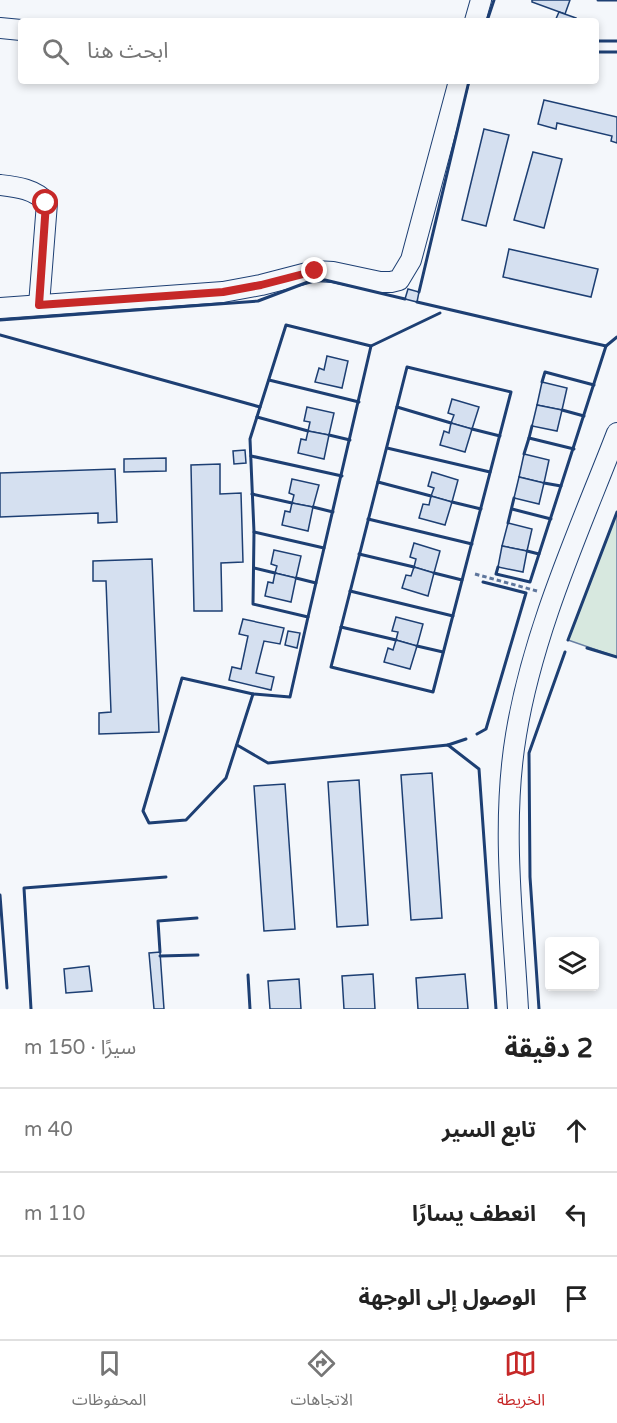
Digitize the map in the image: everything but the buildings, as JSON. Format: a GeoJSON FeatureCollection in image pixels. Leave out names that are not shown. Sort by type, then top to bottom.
{"type":"FeatureCollection","features":[{"type":"Feature","properties":{"kind":"street"},"geometry":{"type":"LineString","coordinates":[[476,18],[481,0]]}},
{"type":"Feature","properties":{"kind":"street"},"geometry":{"type":"LineString","coordinates":[[0,28],[18,30]]}},
{"type":"Feature","properties":{"kind":"street"},"geometry":{"type":"LineString","coordinates":[[0,308],[223,292],[315,271],[333,272],[380,282],[399,280],[411,260],[456,84]]}},
{"type":"Feature","properties":{"kind":"street"},"geometry":{"type":"LineString","coordinates":[[0,185],[22,188],[36,194],[46,203],[39,305]]}},
{"type":"Feature","properties":{"kind":"street"},"geometry":{"type":"LineString","coordinates":[[518,1009],[510,800],[516,734],[529,676],[555,595],[617,433]]}},
{"type":"Feature","properties":{"kind":"path"},"geometry":{"type":"LineString","coordinates":[[475,574],[555,595]]}},
{"type":"Feature","properties":{"kind":"shaded area"},"geometry":{"type":"Polygon","coordinates":[[[617,512],[617,657],[568,640],[617,512]]]}},
{"type":"Feature","properties":{"kind":"wall"},"geometry":{"type":"LineString","coordinates":[[488,18],[494,0]]}},
{"type":"Feature","properties":{"kind":"wall"},"geometry":{"type":"LineString","coordinates":[[598,0],[617,0]]}},
{"type":"Feature","properties":{"kind":"wall"},"geometry":{"type":"LineString","coordinates":[[599,41],[617,41]]}},
{"type":"Feature","properties":{"kind":"wall"},"geometry":{"type":"LineString","coordinates":[[599,52],[617,52]]}},
{"type":"Feature","properties":{"kind":"wall"},"geometry":{"type":"LineString","coordinates":[[419,292],[468,84]]}},
{"type":"Feature","properties":{"kind":"wall"},"geometry":{"type":"LineString","coordinates":[[0,320],[258,301],[308,282],[325,280],[405,299]]}},
{"type":"Feature","properties":{"kind":"wall"},"geometry":{"type":"LineString","coordinates":[[417,302],[606,346],[530,582],[496,574],[498,567]]}},
{"type":"Feature","properties":{"kind":"wall"},"geometry":{"type":"LineString","coordinates":[[371,346],[440,313]]}},
{"type":"Feature","properties":{"kind":"wall"},"geometry":{"type":"LineString","coordinates":[[286,325],[371,346],[308,617],[253,604],[254,532],[250,439],[286,325]]}},
{"type":"Feature","properties":{"kind":"wall"},"geometry":{"type":"LineString","coordinates":[[0,335],[260,407]]}},
{"type":"Feature","properties":{"kind":"wall"},"geometry":{"type":"LineString","coordinates":[[606,346],[617,337]]}},
{"type":"Feature","properties":{"kind":"wall"},"geometry":{"type":"LineString","coordinates":[[407,367],[511,392],[433,692],[331,667],[407,367]]}},
{"type":"Feature","properties":{"kind":"wall"},"geometry":{"type":"LineString","coordinates":[[542,382],[545,372],[594,385]]}},
{"type":"Feature","properties":{"kind":"wall"},"geometry":{"type":"LineString","coordinates":[[269,380],[359,402]]}},
{"type":"Feature","properties":{"kind":"wall"},"geometry":{"type":"LineString","coordinates":[[397,407],[451,423]]}},
{"type":"Feature","properties":{"kind":"wall"},"geometry":{"type":"LineString","coordinates":[[562,410],[584,416]]}},
{"type":"Feature","properties":{"kind":"wall"},"geometry":{"type":"LineString","coordinates":[[257,417],[308,431]]}},
{"type":"Feature","properties":{"kind":"wall"},"geometry":{"type":"LineString","coordinates":[[532,426],[529,438],[574,449]]}},
{"type":"Feature","properties":{"kind":"wall"},"geometry":{"type":"LineString","coordinates":[[472,429],[500,436]]}},
{"type":"Feature","properties":{"kind":"wall"},"geometry":{"type":"LineString","coordinates":[[329,435],[350,440]]}},
{"type":"Feature","properties":{"kind":"wall"},"geometry":{"type":"LineString","coordinates":[[524,454],[529,438]]}},
{"type":"Feature","properties":{"kind":"wall"},"geometry":{"type":"LineString","coordinates":[[387,448],[490,472]]}},
{"type":"Feature","properties":{"kind":"wall"},"geometry":{"type":"LineString","coordinates":[[251,456],[342,476]]}},
{"type":"Feature","properties":{"kind":"wall"},"geometry":{"type":"LineString","coordinates":[[378,482],[431,496]]}},
{"type":"Feature","properties":{"kind":"wall"},"geometry":{"type":"LineString","coordinates":[[544,483],[561,486]]}},
{"type":"Feature","properties":{"kind":"wall"},"geometry":{"type":"LineString","coordinates":[[252,494],[292,503]]}},
{"type":"Feature","properties":{"kind":"wall"},"geometry":{"type":"LineString","coordinates":[[508,523],[514,498]]}},
{"type":"Feature","properties":{"kind":"wall"},"geometry":{"type":"LineString","coordinates":[[452,502],[481,509]]}},
{"type":"Feature","properties":{"kind":"wall"},"geometry":{"type":"LineString","coordinates":[[313,507],[333,512]]}},
{"type":"Feature","properties":{"kind":"wall"},"geometry":{"type":"LineString","coordinates":[[512,509],[551,519]]}},
{"type":"Feature","properties":{"kind":"wall"},"geometry":{"type":"LineString","coordinates":[[568,640],[617,512]]}},
{"type":"Feature","properties":{"kind":"wall"},"geometry":{"type":"LineString","coordinates":[[368,519],[472,544]]}},
{"type":"Feature","properties":{"kind":"wall"},"geometry":{"type":"LineString","coordinates":[[254,532],[324,548]]}},
{"type":"Feature","properties":{"kind":"wall"},"geometry":{"type":"LineString","coordinates":[[527,551],[539,554]]}},
{"type":"Feature","properties":{"kind":"wall"},"geometry":{"type":"LineString","coordinates":[[359,554],[414,567]]}},
{"type":"Feature","properties":{"kind":"wall"},"geometry":{"type":"LineString","coordinates":[[254,568],[275,573]]}},
{"type":"Feature","properties":{"kind":"wall"},"geometry":{"type":"LineString","coordinates":[[434,573],[462,580]]}},
{"type":"Feature","properties":{"kind":"wall"},"geometry":{"type":"LineString","coordinates":[[296,578],[316,583]]}},
{"type":"Feature","properties":{"kind":"wall"},"geometry":{"type":"LineString","coordinates":[[477,734],[486,729],[526,593],[483,582]]}},
{"type":"Feature","properties":{"kind":"wall"},"geometry":{"type":"LineString","coordinates":[[350,591],[453,616]]}},
{"type":"Feature","properties":{"kind":"wall"},"geometry":{"type":"LineString","coordinates":[[253,694],[290,697],[308,617]]}},
{"type":"Feature","properties":{"kind":"wall"},"geometry":{"type":"LineString","coordinates":[[341,627],[396,640]]}},
{"type":"Feature","properties":{"kind":"wall"},"geometry":{"type":"LineString","coordinates":[[417,646],[443,652]]}},
{"type":"Feature","properties":{"kind":"wall"},"geometry":{"type":"LineString","coordinates":[[587,648],[617,657]]}},
{"type":"Feature","properties":{"kind":"wall"},"geometry":{"type":"LineString","coordinates":[[539,1009],[530,877],[529,753],[565,652]]}},
{"type":"Feature","properties":{"kind":"wall"},"geometry":{"type":"LineString","coordinates":[[182,678],[253,694],[226,778],[186,820],[149,823],[143,811],[182,678]]}},
{"type":"Feature","properties":{"kind":"wall"},"geometry":{"type":"LineString","coordinates":[[448,745],[466,739]]}},
{"type":"Feature","properties":{"kind":"wall"},"geometry":{"type":"LineString","coordinates":[[237,745],[268,763],[448,745],[479,769],[496,1009]]}},
{"type":"Feature","properties":{"kind":"wall"},"geometry":{"type":"LineString","coordinates":[[31,1009],[24,888],[166,877]]}},
{"type":"Feature","properties":{"kind":"wall"},"geometry":{"type":"LineString","coordinates":[[0,895],[7,988]]}},
{"type":"Feature","properties":{"kind":"wall"},"geometry":{"type":"LineString","coordinates":[[160,952],[158,921],[197,918]]}},
{"type":"Feature","properties":{"kind":"wall"},"geometry":{"type":"LineString","coordinates":[[160,956],[198,955]]}},
{"type":"Feature","properties":{"kind":"wall"},"geometry":{"type":"LineString","coordinates":[[248,975],[250,1009]]}},
{"type":"Feature","properties":{"kind":"route"},"geometry":{"type":"LineString","coordinates":[[46,203],[39,305],[223,292],[315,271]]}}]}
